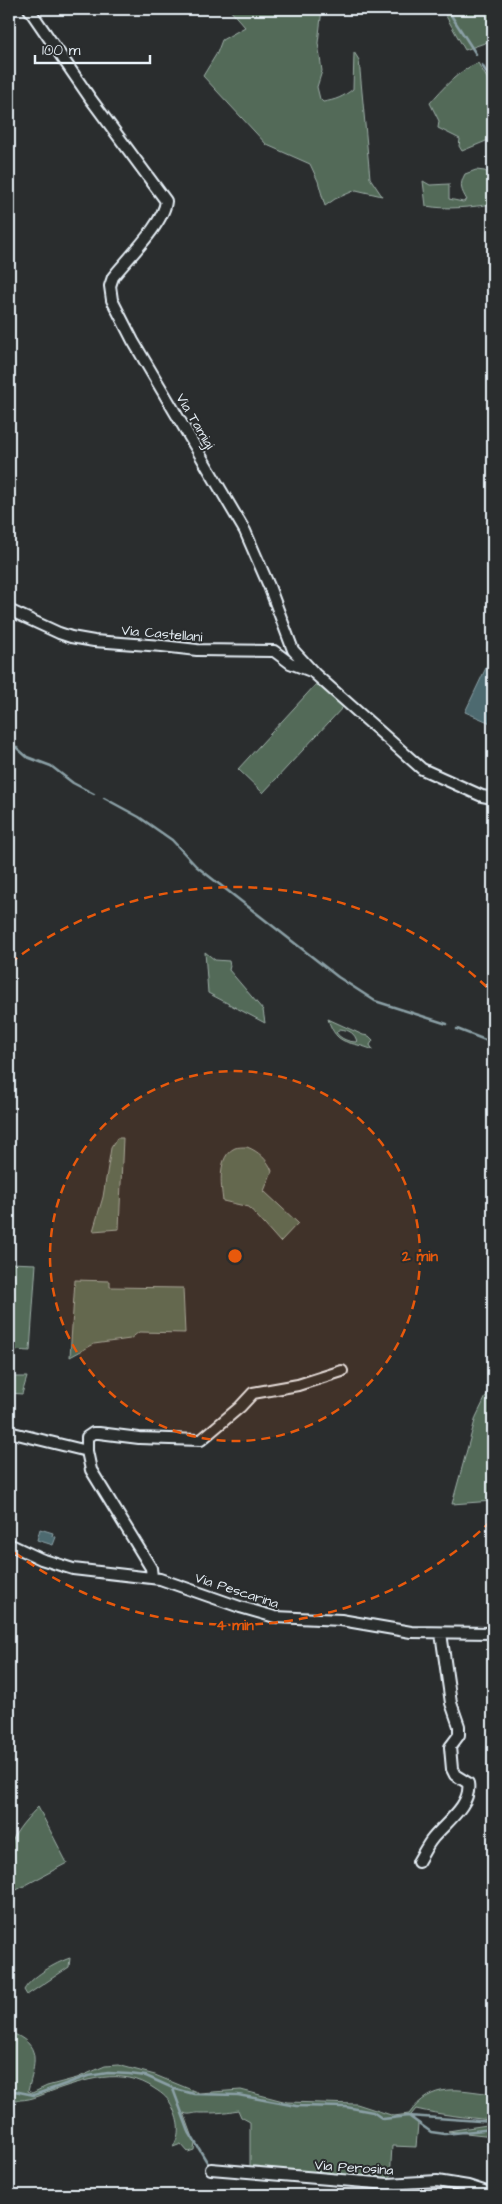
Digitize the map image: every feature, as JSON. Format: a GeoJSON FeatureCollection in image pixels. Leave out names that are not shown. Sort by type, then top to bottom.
{"type":"FeatureCollection","features":[{"type":"Feature","properties":{"kind":"street","name":"Via Tamigi"},"geometry":{"type":"LineString","coordinates":[[29,9],[90,98],[166,201],[165,210],[159,222],[113,277],[110,286],[112,300],[189,436],[231,504],[259,560],[293,650],[312,672],[422,769],[482,796],[493,798]]}},
{"type":"Feature","properties":{"kind":"street","name":"Via Castellani"},"geometry":{"type":"LineString","coordinates":[[9,610],[71,637],[94,641],[197,650],[274,651],[290,663],[312,672]]}},
{"type":"Feature","properties":{"kind":"street"},"geometry":{"type":"LineString","coordinates":[[152,1578],[151,1568],[91,1470],[87,1451],[88,1437],[93,1433],[139,1438],[201,1440],[240,1407],[253,1393],[298,1385],[342,1371]]}},
{"type":"Feature","properties":{"kind":"street"},"geometry":{"type":"LineString","coordinates":[[9,1432],[87,1451]]}},
{"type":"Feature","properties":{"kind":"street","name":"Via Pescarina"},"geometry":{"type":"LineString","coordinates":[[9,1544],[41,1559],[73,1569],[152,1578],[275,1617],[341,1620],[402,1632],[493,1633]]}},
{"type":"Feature","properties":{"kind":"street"},"geometry":{"type":"LineString","coordinates":[[418,1862],[434,1838],[460,1808],[469,1788],[468,1782],[455,1776],[452,1770],[450,1747],[459,1735],[459,1726],[451,1703],[441,1633]]}},
{"type":"Feature","properties":{"kind":"street","name":"Via Perosina"},"geometry":{"type":"LineString","coordinates":[[211,2169],[388,2184],[437,2182],[468,2186],[493,2194]]}},
{"type":"Feature","properties":{"kind":"green space"},"geometry":{"type":"Polygon","coordinates":[[[229,9],[322,9],[318,43],[322,71],[317,87],[320,99],[323,102],[336,99],[353,89],[354,52],[359,60],[370,178],[382,196],[356,190],[335,199],[325,206],[318,181],[310,164],[267,145],[203,76],[217,53],[222,40],[245,27],[229,9]]]}},
{"type":"Feature","properties":{"kind":"green space"},"geometry":{"type":"Polygon","coordinates":[[[442,9],[493,9],[493,40],[465,50],[442,9]]]}},
{"type":"Feature","properties":{"kind":"green space"},"geometry":{"type":"Polygon","coordinates":[[[478,63],[493,88],[493,144],[491,139],[462,151],[459,146],[460,139],[438,128],[439,121],[430,103],[458,75],[478,63]]]}},
{"type":"Feature","properties":{"kind":"green space"},"geometry":{"type":"Polygon","coordinates":[[[476,170],[485,171],[492,177],[493,204],[451,208],[426,206],[423,181],[430,185],[449,184],[449,199],[463,202],[467,200],[463,193],[463,178],[465,174],[476,170]]]}},
{"type":"Feature","properties":{"kind":"green space"},"geometry":{"type":"Polygon","coordinates":[[[317,683],[343,707],[263,793],[238,769],[317,683]]]}},
{"type":"Feature","properties":{"kind":"green space"},"geometry":{"type":"Polygon","coordinates":[[[205,952],[215,960],[229,961],[229,970],[263,1010],[265,1023],[208,993],[205,952]]]}},
{"type":"Feature","properties":{"kind":"green space"},"geometry":{"type":"Polygon","coordinates":[[[328,1019],[369,1036],[373,1040],[370,1045],[373,1050],[340,1039],[328,1019]],[[340,1029],[336,1032],[340,1037],[357,1042],[353,1034],[340,1029]]]}},
{"type":"Feature","properties":{"kind":"green space"},"geometry":{"type":"Polygon","coordinates":[[[117,1138],[123,1138],[119,1229],[93,1231],[103,1197],[111,1148],[117,1138]]]}},
{"type":"Feature","properties":{"kind":"green space"},"geometry":{"type":"Polygon","coordinates":[[[247,1147],[262,1156],[272,1171],[264,1191],[298,1223],[280,1242],[249,1207],[223,1201],[222,1172],[225,1158],[235,1148],[247,1147]]]}},
{"type":"Feature","properties":{"kind":"green space"},"geometry":{"type":"Polygon","coordinates":[[[9,1263],[36,1264],[30,1351],[9,1350],[9,1263]]]}},
{"type":"Feature","properties":{"kind":"green space"},"geometry":{"type":"Polygon","coordinates":[[[75,1280],[110,1281],[110,1287],[183,1288],[185,1333],[139,1332],[130,1339],[94,1344],[70,1357],[75,1280]]]}},
{"type":"Feature","properties":{"kind":"green space"},"geometry":{"type":"Polygon","coordinates":[[[9,1377],[27,1377],[22,1394],[9,1393],[9,1377]]]}},
{"type":"Feature","properties":{"kind":"green space"},"geometry":{"type":"Polygon","coordinates":[[[493,1382],[493,1501],[452,1504],[476,1417],[493,1382]]]}},
{"type":"Feature","properties":{"kind":"green space"},"geometry":{"type":"Polygon","coordinates":[[[38,1807],[67,1863],[9,1894],[9,1855],[11,1846],[19,1829],[38,1807]]]}},
{"type":"Feature","properties":{"kind":"green space"},"geometry":{"type":"Polygon","coordinates":[[[70,1958],[69,1967],[27,1995],[24,1990],[32,1980],[57,1963],[70,1958]]]}},
{"type":"Feature","properties":{"kind":"green space"},"geometry":{"type":"Polygon","coordinates":[[[9,2032],[27,2042],[32,2049],[34,2063],[28,2091],[32,2093],[47,2086],[77,2078],[105,2066],[118,2065],[155,2075],[199,2093],[241,2090],[287,2102],[357,2104],[394,2116],[409,2114],[427,2096],[446,2090],[493,2094],[493,2117],[490,2120],[416,2109],[411,2115],[418,2124],[416,2147],[392,2146],[390,2180],[250,2170],[250,2122],[241,2117],[238,2110],[219,2113],[184,2113],[195,2143],[194,2150],[188,2152],[181,2144],[173,2147],[177,2137],[178,2123],[168,2099],[143,2082],[130,2078],[103,2077],[75,2083],[29,2099],[9,2099],[9,2032]]]}},
{"type":"Feature","properties":{"kind":"green space"},"geometry":{"type":"Polygon","coordinates":[[[487,2125],[493,2126],[493,2136],[448,2131],[487,2125]]]}},
{"type":"Feature","properties":{"kind":"water"},"geometry":{"type":"Polygon","coordinates":[[[493,653],[493,724],[465,712],[493,653]]]}},
{"type":"Feature","properties":{"kind":"water"},"geometry":{"type":"Polygon","coordinates":[[[40,1529],[53,1533],[52,1536],[56,1537],[53,1545],[37,1540],[40,1529]]]}},
{"type":"Feature","properties":{"kind":"waterway"},"geometry":{"type":"LineString","coordinates":[[447,9],[476,54]]}},
{"type":"Feature","properties":{"kind":"waterway"},"geometry":{"type":"LineString","coordinates":[[482,65],[493,83]]}},
{"type":"Feature","properties":{"kind":"waterway"},"geometry":{"type":"LineString","coordinates":[[9,741],[27,757],[51,766],[73,783],[94,794]]}},
{"type":"Feature","properties":{"kind":"waterway"},"geometry":{"type":"LineString","coordinates":[[104,798],[139,817],[172,840],[196,866],[338,977],[375,1001],[447,1024]]}},
{"type":"Feature","properties":{"kind":"waterway"},"geometry":{"type":"LineString","coordinates":[[457,1029],[493,1043]]}},
{"type":"Feature","properties":{"kind":"waterway"},"geometry":{"type":"LineString","coordinates":[[9,2090],[34,2095],[88,2076],[108,2073],[129,2074],[146,2076],[175,2089],[194,2094],[238,2095],[296,2106],[346,2107],[373,2112],[383,2119],[409,2116],[493,2122]]}},
{"type":"Feature","properties":{"kind":"waterway"},"geometry":{"type":"LineString","coordinates":[[173,2089],[189,2132],[210,2167]]}},
{"type":"Feature","properties":{"kind":"waterway"},"geometry":{"type":"LineString","coordinates":[[410,2117],[431,2132],[445,2134],[493,2129]]}}]}
